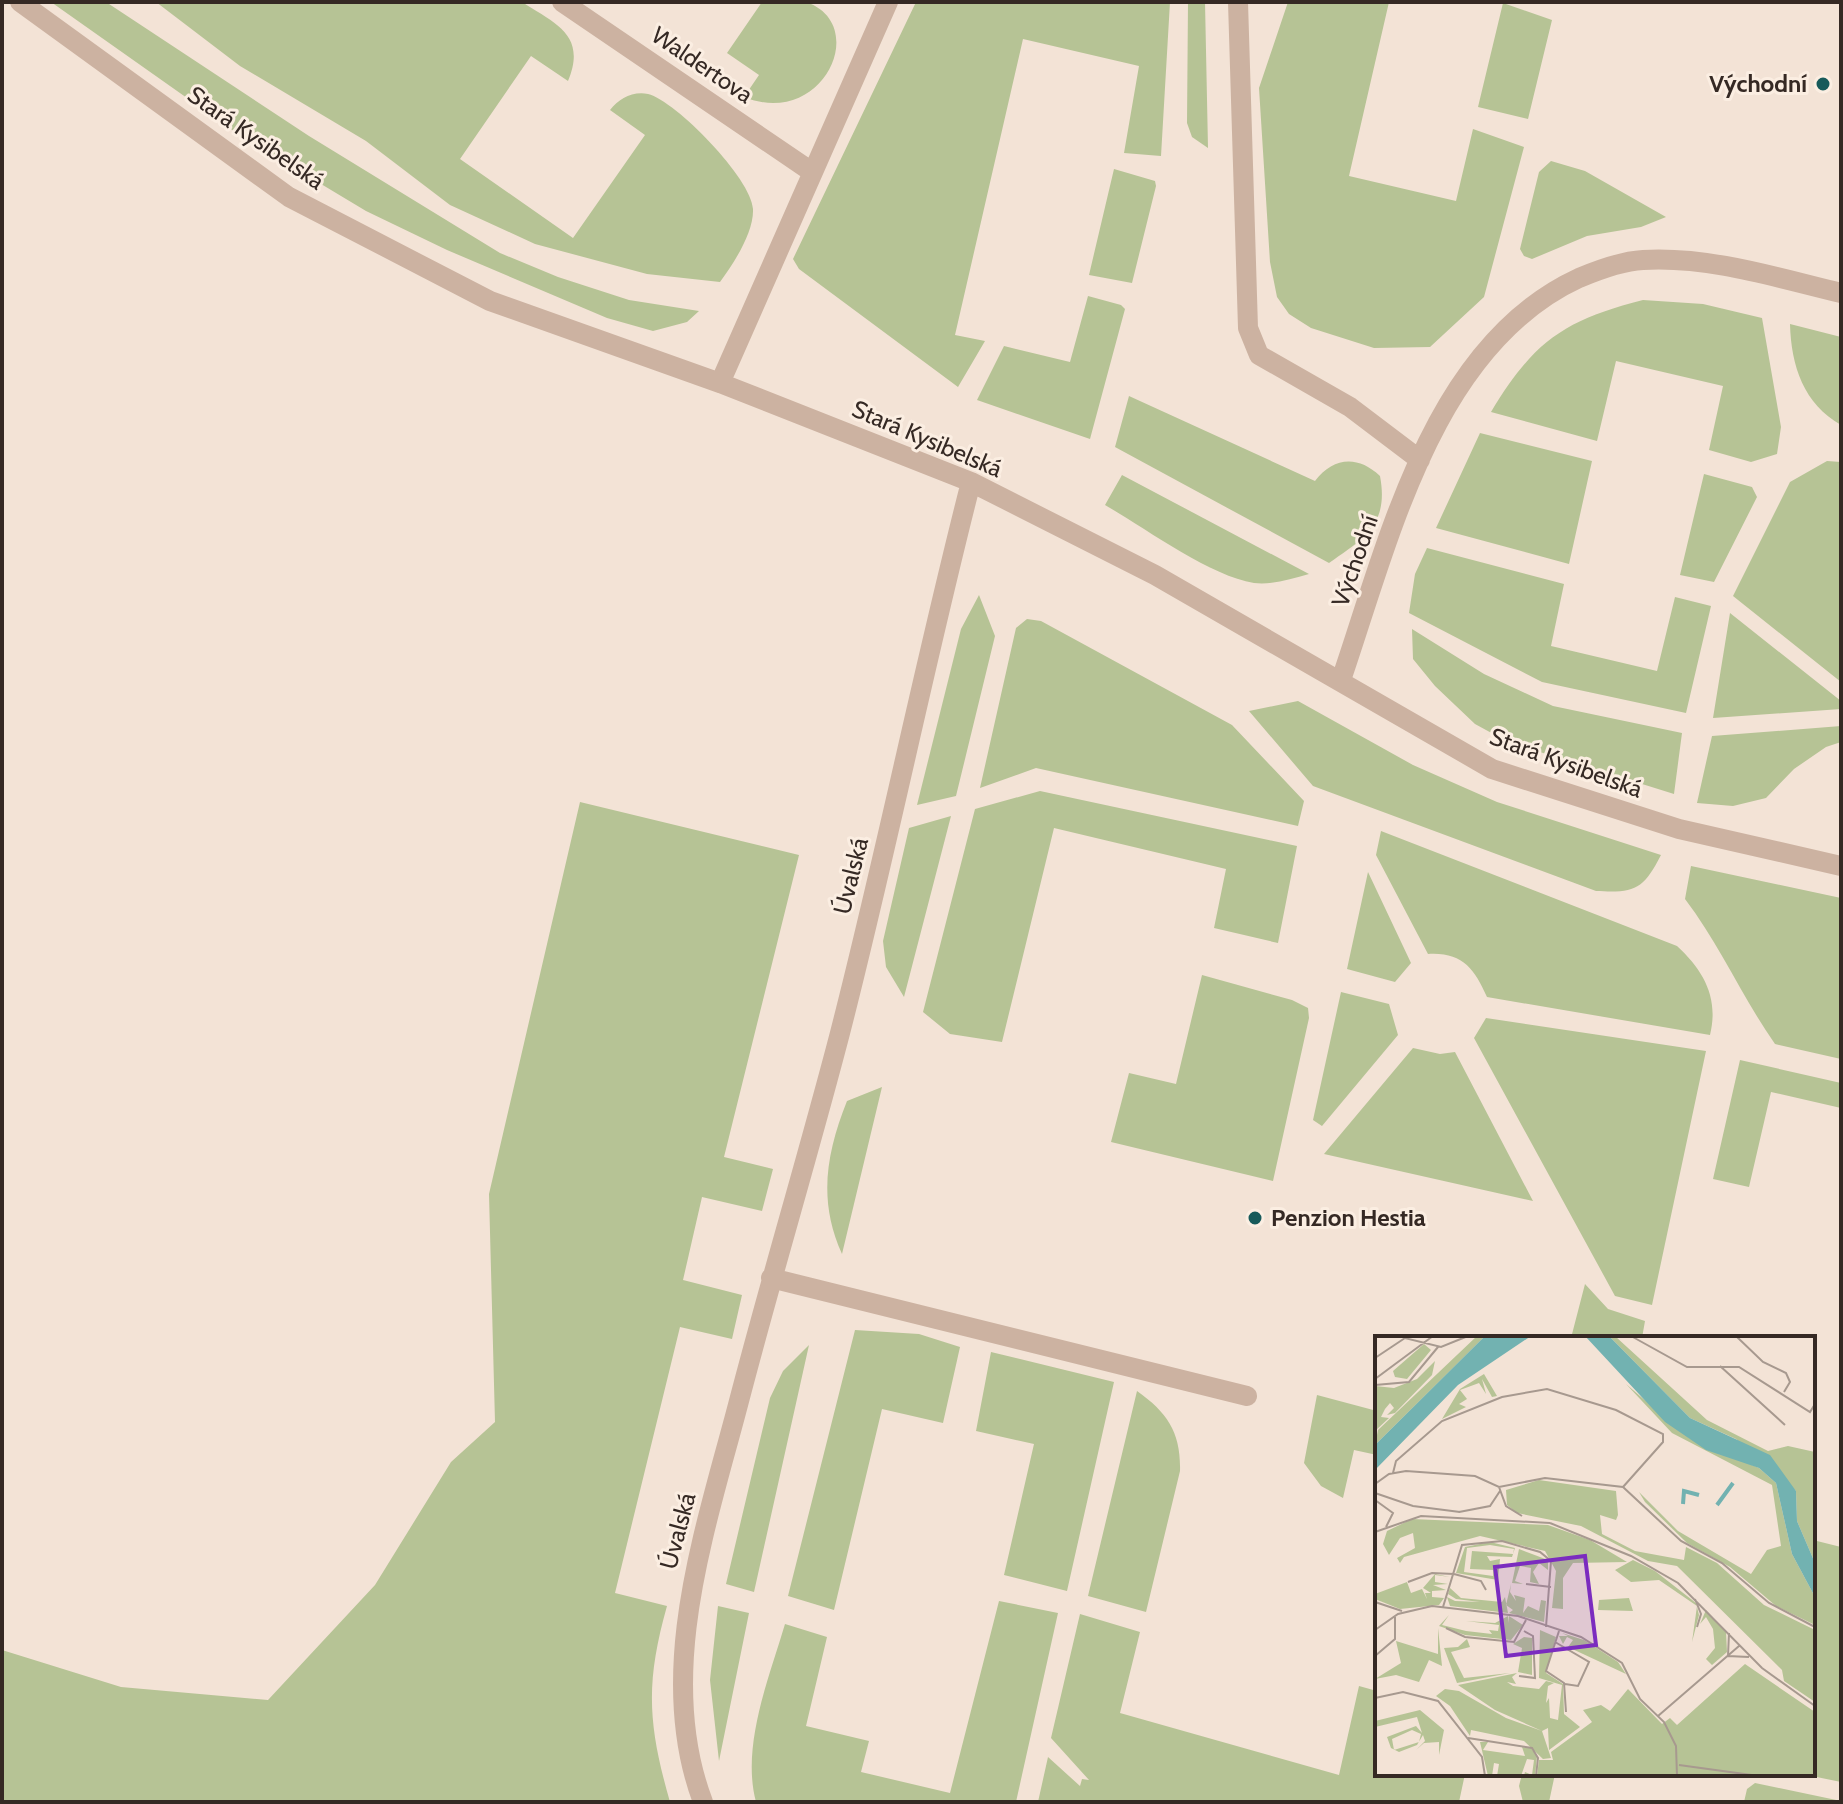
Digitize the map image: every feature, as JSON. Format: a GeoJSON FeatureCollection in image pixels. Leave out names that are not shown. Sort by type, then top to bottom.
{"type":"FeatureCollection","features":[{"type":"Feature","properties":{"kind":"street","name":"Stará Kysibelská"},"geometry":{"type":"LineString","coordinates":[[20,2],[289,197],[490,301],[720,383],[971,482],[1155,575],[1492,769],[1679,829],[1841,866]]}},
{"type":"Feature","properties":{"kind":"street","name":"Waldertova"},"geometry":{"type":"LineString","coordinates":[[562,2],[812,172]]}},
{"type":"Feature","properties":{"kind":"street"},"geometry":{"type":"LineString","coordinates":[[720,383],[888,2]]}},
{"type":"Feature","properties":{"kind":"street"},"geometry":{"type":"LineString","coordinates":[[1238,2],[1248,328],[1259,355],[1350,407],[1420,460]]}},
{"type":"Feature","properties":{"kind":"street","name":"Východní"},"geometry":{"type":"LineString","coordinates":[[1341,680],[1391,531],[1420,460],[1445,411],[1486,349],[1518,315],[1555,290],[1593,272],[1641,260],[1696,262],[1841,293]]}},
{"type":"Feature","properties":{"kind":"street","name":"Úvalská"},"geometry":{"type":"LineString","coordinates":[[703,1802],[688,1741],[683,1663],[690,1588],[771,1278],[839,1035],[971,482]]}},
{"type":"Feature","properties":{"kind":"street"},"geometry":{"type":"LineString","coordinates":[[771,1278],[1247,1396]]}},
{"type":"Feature","properties":{"kind":"green space"},"geometry":{"type":"Polygon","coordinates":[[[51,2],[106,2],[309,136],[500,253],[558,277],[629,300],[699,311],[687,322],[653,331],[607,318],[447,250],[366,211],[238,134],[51,2]]]}},
{"type":"Feature","properties":{"kind":"green space"},"geometry":{"type":"Polygon","coordinates":[[[156,2],[522,2],[557,25],[571,42],[573,65],[568,81],[531,56],[460,159],[573,238],[645,135],[610,110],[626,97],[648,94],[661,100],[693,126],[740,179],[753,209],[747,237],[720,282],[647,274],[535,244],[450,205],[366,141],[240,66],[156,2]]]}},
{"type":"Feature","properties":{"kind":"green space"},"geometry":{"type":"Polygon","coordinates":[[[762,2],[806,2],[825,14],[835,31],[836,50],[829,70],[815,87],[796,99],[772,103],[744,97],[759,75],[727,53],[762,2]]]}},
{"type":"Feature","properties":{"kind":"green space"},"geometry":{"type":"Polygon","coordinates":[[[916,2],[1170,2],[1161,156],[1124,153],[1139,66],[1023,39],[955,335],[985,341],[958,387],[799,269],[793,259],[916,2]]]}},
{"type":"Feature","properties":{"kind":"green space"},"geometry":{"type":"Polygon","coordinates":[[[1188,2],[1205,2],[1208,148],[1192,137],[1187,123],[1188,2]]]}},
{"type":"Feature","properties":{"kind":"green space"},"geometry":{"type":"Polygon","coordinates":[[[1288,2],[1389,2],[1349,176],[1456,201],[1473,129],[1524,147],[1484,297],[1430,347],[1374,348],[1311,328],[1289,314],[1277,297],[1270,262],[1259,88],[1288,2]]]}},
{"type":"Feature","properties":{"kind":"green space"},"geometry":{"type":"Polygon","coordinates":[[[1503,3],[1552,20],[1528,119],[1478,107],[1503,3]]]}},
{"type":"Feature","properties":{"kind":"green space"},"geometry":{"type":"Polygon","coordinates":[[[1551,161],[1585,171],[1666,217],[1641,227],[1587,236],[1532,259],[1524,256],[1520,249],[1539,172],[1551,161]]]}},
{"type":"Feature","properties":{"kind":"green space"},"geometry":{"type":"Polygon","coordinates":[[[1114,169],[1155,181],[1156,186],[1132,283],[1089,275],[1114,169]]]}},
{"type":"Feature","properties":{"kind":"green space"},"geometry":{"type":"Polygon","coordinates":[[[1088,296],[1121,305],[1125,309],[1090,439],[977,400],[1004,346],[1070,362],[1088,296]]]}},
{"type":"Feature","properties":{"kind":"green space"},"geometry":{"type":"Polygon","coordinates":[[[1643,300],[1703,304],[1762,318],[1781,427],[1777,454],[1751,462],[1709,450],[1723,386],[1616,361],[1597,441],[1491,412],[1521,368],[1553,337],[1592,316],[1643,300]]]}},
{"type":"Feature","properties":{"kind":"green space"},"geometry":{"type":"Polygon","coordinates":[[[1790,324],[1841,337],[1841,425],[1818,406],[1802,382],[1793,355],[1790,324]]]}},
{"type":"Feature","properties":{"kind":"green space"},"geometry":{"type":"Polygon","coordinates":[[[1129,396],[1315,481],[1338,463],[1355,462],[1372,469],[1380,476],[1382,492],[1377,518],[1363,537],[1329,563],[1115,447],[1129,396]]]}},
{"type":"Feature","properties":{"kind":"green space"},"geometry":{"type":"Polygon","coordinates":[[[1480,433],[1592,461],[1569,564],[1436,528],[1480,433]]]}},
{"type":"Feature","properties":{"kind":"green space"},"geometry":{"type":"Polygon","coordinates":[[[1827,461],[1841,462],[1841,682],[1733,596],[1790,482],[1827,461]]]}},
{"type":"Feature","properties":{"kind":"green space"},"geometry":{"type":"Polygon","coordinates":[[[1704,474],[1752,487],[1757,497],[1714,582],[1680,575],[1704,474]]]}},
{"type":"Feature","properties":{"kind":"green space"},"geometry":{"type":"Polygon","coordinates":[[[1122,475],[1309,574],[1275,582],[1254,583],[1237,579],[1198,561],[1105,505],[1122,475]]]}},
{"type":"Feature","properties":{"kind":"green space"},"geometry":{"type":"Polygon","coordinates":[[[1427,548],[1564,584],[1551,646],[1657,671],[1675,597],[1711,606],[1686,713],[1542,682],[1409,613],[1415,574],[1427,548]]]}},
{"type":"Feature","properties":{"kind":"green space"},"geometry":{"type":"Polygon","coordinates":[[[979,595],[995,636],[956,796],[917,805],[961,629],[979,595]]]}},
{"type":"Feature","properties":{"kind":"green space"},"geometry":{"type":"Polygon","coordinates":[[[1730,613],[1841,701],[1841,709],[1713,718],[1730,613]]]}},
{"type":"Feature","properties":{"kind":"green space"},"geometry":{"type":"Polygon","coordinates":[[[1027,619],[1041,621],[1232,725],[1304,801],[1298,826],[1036,768],[980,788],[1016,628],[1027,619]]]}},
{"type":"Feature","properties":{"kind":"green space"},"geometry":{"type":"Polygon","coordinates":[[[1412,629],[1484,674],[1553,706],[1682,733],[1674,794],[1508,742],[1475,724],[1435,686],[1413,659],[1412,629]]]}},
{"type":"Feature","properties":{"kind":"green space"},"geometry":{"type":"Polygon","coordinates":[[[1298,701],[1413,765],[1497,802],[1661,855],[1649,876],[1636,887],[1596,891],[1313,786],[1249,711],[1298,701]]]}},
{"type":"Feature","properties":{"kind":"green space"},"geometry":{"type":"Polygon","coordinates":[[[1841,726],[1841,742],[1826,747],[1794,769],[1766,798],[1733,806],[1697,803],[1712,736],[1841,726]]]}},
{"type":"Feature","properties":{"kind":"green space"},"geometry":{"type":"Polygon","coordinates":[[[1040,791],[1297,846],[1278,943],[1214,928],[1226,869],[1054,828],[1002,1042],[950,1034],[923,1012],[975,809],[1040,791]]]}},
{"type":"Feature","properties":{"kind":"green space"},"geometry":{"type":"Polygon","coordinates":[[[580,802],[799,855],[724,1157],[773,1169],[762,1211],[702,1197],[683,1280],[742,1295],[732,1339],[680,1327],[615,1593],[667,1606],[655,1659],[652,1704],[657,1750],[670,1802],[2,1802],[2,1650],[121,1687],[268,1700],[375,1585],[451,1462],[495,1422],[489,1194],[580,802]]]}},
{"type":"Feature","properties":{"kind":"green space"},"geometry":{"type":"Polygon","coordinates":[[[951,816],[904,997],[886,967],[883,941],[909,828],[951,816]]]}},
{"type":"Feature","properties":{"kind":"green space"},"geometry":{"type":"Polygon","coordinates":[[[1381,831],[1677,946],[1695,965],[1707,986],[1712,1009],[1710,1035],[1487,997],[1472,970],[1465,964],[1450,956],[1428,954],[1376,855],[1381,831]]]}},
{"type":"Feature","properties":{"kind":"green space"},"geometry":{"type":"Polygon","coordinates":[[[1691,866],[1841,898],[1841,1059],[1775,1044],[1685,899],[1691,866]]]}},
{"type":"Feature","properties":{"kind":"green space"},"geometry":{"type":"Polygon","coordinates":[[[1368,872],[1411,963],[1395,982],[1347,969],[1368,872]]]}},
{"type":"Feature","properties":{"kind":"green space"},"geometry":{"type":"Polygon","coordinates":[[[1202,975],[1292,1000],[1308,1008],[1309,1018],[1273,1181],[1111,1142],[1129,1073],[1176,1084],[1202,975]]]}},
{"type":"Feature","properties":{"kind":"green space"},"geometry":{"type":"Polygon","coordinates":[[[1341,992],[1389,1004],[1398,1035],[1322,1126],[1313,1120],[1341,992]]]}},
{"type":"Feature","properties":{"kind":"green space"},"geometry":{"type":"Polygon","coordinates":[[[1486,1018],[1706,1051],[1652,1305],[1615,1296],[1474,1038],[1486,1018]]]}},
{"type":"Feature","properties":{"kind":"green space"},"geometry":{"type":"Polygon","coordinates":[[[1413,1048],[1440,1054],[1455,1052],[1533,1201],[1324,1154],[1413,1048]]]}},
{"type":"Feature","properties":{"kind":"green space"},"geometry":{"type":"Polygon","coordinates":[[[1740,1060],[1841,1083],[1841,1108],[1771,1092],[1749,1187],[1713,1179],[1740,1060]]]}},
{"type":"Feature","properties":{"kind":"green space"},"geometry":{"type":"Polygon","coordinates":[[[882,1087],[842,1254],[834,1234],[827,1196],[834,1140],[847,1101],[882,1087]]]}},
{"type":"Feature","properties":{"kind":"green space"},"geometry":{"type":"Polygon","coordinates":[[[1585,1284],[1608,1309],[1645,1321],[1642,1336],[1572,1336],[1585,1284]]]}},
{"type":"Feature","properties":{"kind":"green space"},"geometry":{"type":"Polygon","coordinates":[[[855,1330],[919,1334],[960,1347],[943,1423],[882,1409],[834,1610],[788,1596],[855,1330]]]}},
{"type":"Feature","properties":{"kind":"green space"},"geometry":{"type":"Polygon","coordinates":[[[809,1345],[754,1592],[726,1584],[770,1398],[783,1371],[809,1345]]]}},
{"type":"Feature","properties":{"kind":"green space"},"geometry":{"type":"Polygon","coordinates":[[[991,1352],[1114,1382],[1067,1591],[1004,1575],[1034,1444],[976,1431],[991,1352]]]}},
{"type":"Feature","properties":{"kind":"green space"},"geometry":{"type":"Polygon","coordinates":[[[1137,1391],[1157,1407],[1170,1425],[1180,1458],[1180,1471],[1146,1612],[1088,1596],[1137,1391]]]}},
{"type":"Feature","properties":{"kind":"green space"},"geometry":{"type":"Polygon","coordinates":[[[1317,1395],[1375,1410],[1375,1455],[1354,1450],[1343,1498],[1321,1486],[1304,1463],[1317,1395]]]}},
{"type":"Feature","properties":{"kind":"green space"},"geometry":{"type":"Polygon","coordinates":[[[1815,1540],[1841,1547],[1841,1782],[1812,1776],[1815,1776],[1815,1540]]]}},
{"type":"Feature","properties":{"kind":"green space"},"geometry":{"type":"Polygon","coordinates":[[[999,1601],[1058,1613],[1016,1802],[756,1802],[752,1780],[754,1735],[785,1624],[827,1637],[806,1726],[869,1741],[861,1772],[950,1793],[999,1601]]]}},
{"type":"Feature","properties":{"kind":"green space"},"geometry":{"type":"Polygon","coordinates":[[[718,1606],[749,1613],[719,1761],[710,1680],[718,1606]]]}},
{"type":"Feature","properties":{"kind":"green space"},"geometry":{"type":"Polygon","coordinates":[[[1080,1614],[1140,1632],[1120,1713],[1339,1775],[1359,1686],[1375,1690],[1375,1776],[1465,1776],[1459,1802],[1038,1802],[1048,1757],[1080,1786],[1082,1779],[1089,1780],[1051,1738],[1080,1614]]]}},
{"type":"Feature","properties":{"kind":"green space"},"geometry":{"type":"Polygon","coordinates":[[[1522,1776],[1555,1776],[1549,1802],[1523,1802],[1519,1786],[1522,1776]]]}},
{"type":"Feature","properties":{"kind":"green space"},"geometry":{"type":"Polygon","coordinates":[[[1755,1783],[1841,1802],[1744,1802],[1747,1789],[1755,1783]]]}},
{"type":"Feature","properties":{"kind":"place","name":"Východní"},"geometry":{"type":"Point","coordinates":[1823,84]}},
{"type":"Feature","properties":{"kind":"place","name":"Penzion Hestia"},"geometry":{"type":"Point","coordinates":[1255,1218]}}]}
